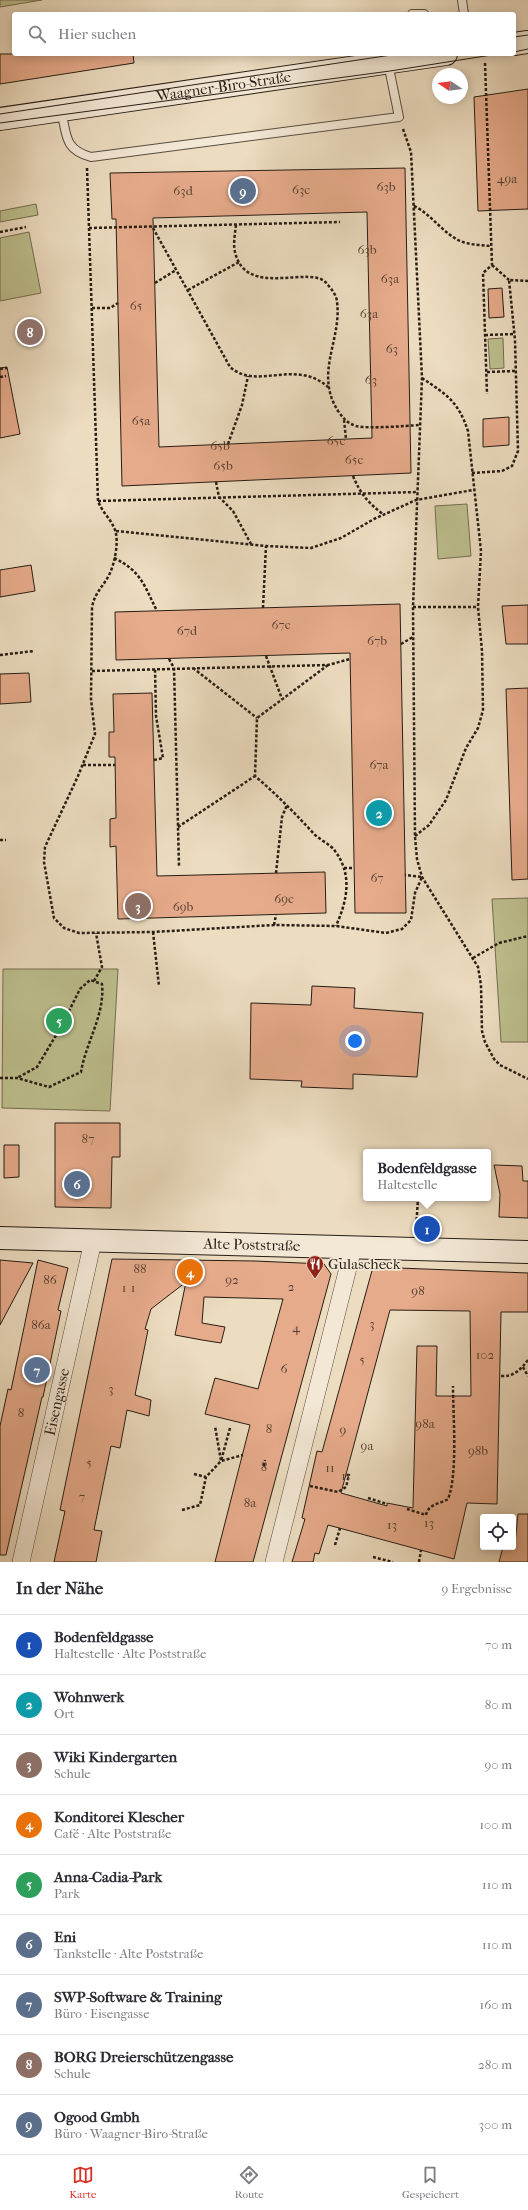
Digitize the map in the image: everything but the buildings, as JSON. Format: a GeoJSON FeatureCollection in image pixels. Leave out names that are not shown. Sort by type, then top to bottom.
{"type":"FeatureCollection","features":[{"type":"Feature","properties":{"kind":"main road"},"geometry":{"type":"LineString","coordinates":[[516,44],[528,42]]}},
{"type":"Feature","properties":{"kind":"main road","name":"Waagner-Biro-Straße"},"geometry":{"type":"LineString","coordinates":[[0,119],[433,56]]}},
{"type":"Feature","properties":{"kind":"main road","name":"Alte Poststraße"},"geometry":{"type":"LineString","coordinates":[[0,1238],[528,1252]]}},
{"type":"Feature","properties":{"kind":"street","name":"Eisengasse"},"geometry":{"type":"LineString","coordinates":[[21,1562],[93,1241]]}},
{"type":"Feature","properties":{"kind":"street"},"geometry":{"type":"LineString","coordinates":[[274,1562],[353,1248]]}},
{"type":"Feature","properties":{"kind":"lane"},"geometry":{"type":"LineString","coordinates":[[462,0],[464,12]]}},
{"type":"Feature","properties":{"kind":"lane"},"geometry":{"type":"LineString","coordinates":[[61,110],[69,143],[73,150],[86,156],[109,156],[399,117],[388,63]]}},
{"type":"Feature","properties":{"kind":"path"},"geometry":{"type":"LineString","coordinates":[[485,63],[492,265],[509,280],[528,281]]}},
{"type":"Feature","properties":{"kind":"path"},"geometry":{"type":"LineString","coordinates":[[399,117],[411,152],[422,378],[418,492],[416,500],[413,607],[415,837],[417,859],[422,877],[473,958],[480,977],[482,1032],[485,1042],[494,1059],[500,1065],[528,1079]]}},
{"type":"Feature","properties":{"kind":"path"},"geometry":{"type":"LineString","coordinates":[[86,156],[98,501],[116,531],[114,558],[111,572],[94,599],[91,699],[95,734],[83,765],[45,847],[44,862],[54,918],[64,928],[79,933],[153,932],[274,925],[336,926],[386,933],[402,929],[411,920],[415,893],[422,877]]}},
{"type":"Feature","properties":{"kind":"path"},"geometry":{"type":"LineString","coordinates":[[414,206],[425,211],[458,240],[473,244],[491,246]]}},
{"type":"Feature","properties":{"kind":"path"},"geometry":{"type":"LineString","coordinates":[[89,228],[153,228],[340,222]]}},
{"type":"Feature","properties":{"kind":"path"},"geometry":{"type":"LineString","coordinates":[[236,225],[235,252],[239,262],[246,269],[255,275],[271,280],[312,277],[326,282],[337,300],[338,316],[330,354],[328,387],[332,401],[344,420],[346,439]]}},
{"type":"Feature","properties":{"kind":"path"},"geometry":{"type":"LineString","coordinates":[[0,232],[26,227]]}},
{"type":"Feature","properties":{"kind":"path"},"geometry":{"type":"LineString","coordinates":[[153,228],[230,367],[239,374],[248,376],[292,373],[317,378],[328,387]]}},
{"type":"Feature","properties":{"kind":"path"},"geometry":{"type":"LineString","coordinates":[[188,290],[239,262]]}},
{"type":"Feature","properties":{"kind":"path"},"geometry":{"type":"LineString","coordinates":[[487,394],[483,274],[492,265]]}},
{"type":"Feature","properties":{"kind":"path"},"geometry":{"type":"LineString","coordinates":[[155,283],[176,270]]}},
{"type":"Feature","properties":{"kind":"path"},"geometry":{"type":"LineString","coordinates":[[472,473],[502,471],[512,466],[518,451],[514,334],[509,280]]}},
{"type":"Feature","properties":{"kind":"path"},"geometry":{"type":"LineString","coordinates":[[92,308],[110,308],[118,303]]}},
{"type":"Feature","properties":{"kind":"path"},"geometry":{"type":"LineString","coordinates":[[485,335],[514,334]]}},
{"type":"Feature","properties":{"kind":"path"},"geometry":{"type":"LineString","coordinates":[[0,369],[7,368]]}},
{"type":"Feature","properties":{"kind":"path"},"geometry":{"type":"LineString","coordinates":[[487,372],[515,371]]}},
{"type":"Feature","properties":{"kind":"path"},"geometry":{"type":"LineString","coordinates":[[0,377],[6,376]]}},
{"type":"Feature","properties":{"kind":"path"},"geometry":{"type":"LineString","coordinates":[[228,444],[242,406],[248,376]]}},
{"type":"Feature","properties":{"kind":"path"},"geometry":{"type":"LineString","coordinates":[[415,837],[429,825],[446,800],[466,748],[478,728],[483,710],[482,651],[478,607],[480,551],[473,490],[471,447],[462,412],[448,395],[422,378]]}},
{"type":"Feature","properties":{"kind":"path"},"geometry":{"type":"LineString","coordinates":[[344,420],[356,426],[420,425]]}},
{"type":"Feature","properties":{"kind":"path"},"geometry":{"type":"LineString","coordinates":[[353,476],[360,493],[368,503],[384,514]]}},
{"type":"Feature","properties":{"kind":"path"},"geometry":{"type":"LineString","coordinates":[[216,482],[219,497],[233,512],[251,544]]}},
{"type":"Feature","properties":{"kind":"path"},"geometry":{"type":"LineString","coordinates":[[116,531],[266,546],[311,548],[341,538],[384,514],[416,500],[473,490]]}},
{"type":"Feature","properties":{"kind":"path"},"geometry":{"type":"LineString","coordinates":[[98,501],[418,492]]}},
{"type":"Feature","properties":{"kind":"path"},"geometry":{"type":"LineString","coordinates":[[263,608],[266,546]]}},
{"type":"Feature","properties":{"kind":"path"},"geometry":{"type":"LineString","coordinates":[[114,558],[129,565],[136,572],[143,582],[156,611]]}},
{"type":"Feature","properties":{"kind":"path"},"geometry":{"type":"LineString","coordinates":[[413,607],[478,607]]}},
{"type":"Feature","properties":{"kind":"path"},"geometry":{"type":"LineString","coordinates":[[401,644],[413,637]]}},
{"type":"Feature","properties":{"kind":"path"},"geometry":{"type":"LineString","coordinates":[[0,656],[34,651]]}},
{"type":"Feature","properties":{"kind":"path"},"geometry":{"type":"LineString","coordinates":[[266,656],[282,699]]}},
{"type":"Feature","properties":{"kind":"path"},"geometry":{"type":"LineString","coordinates":[[169,658],[174,668],[179,866]]}},
{"type":"Feature","properties":{"kind":"path"},"geometry":{"type":"LineString","coordinates":[[92,671],[193,667],[328,665],[350,659]]}},
{"type":"Feature","properties":{"kind":"path"},"geometry":{"type":"LineString","coordinates":[[257,718],[328,665]]}},
{"type":"Feature","properties":{"kind":"path"},"geometry":{"type":"LineString","coordinates":[[193,667],[257,718]]}},
{"type":"Feature","properties":{"kind":"path"},"geometry":{"type":"LineString","coordinates":[[154,760],[163,758],[156,716],[155,669]]}},
{"type":"Feature","properties":{"kind":"path"},"geometry":{"type":"LineString","coordinates":[[257,718],[255,776],[287,805],[316,837],[335,850],[344,868],[348,885],[346,902],[336,926]]}},
{"type":"Feature","properties":{"kind":"path"},"geometry":{"type":"LineString","coordinates":[[83,765],[115,765]]}},
{"type":"Feature","properties":{"kind":"path"},"geometry":{"type":"LineString","coordinates":[[178,827],[255,776]]}},
{"type":"Feature","properties":{"kind":"path"},"geometry":{"type":"LineString","coordinates":[[276,873],[282,817],[287,805]]}},
{"type":"Feature","properties":{"kind":"path"},"geometry":{"type":"LineString","coordinates":[[0,840],[6,840]]}},
{"type":"Feature","properties":{"kind":"path"},"geometry":{"type":"LineString","coordinates":[[344,868],[354,868]]}},
{"type":"Feature","properties":{"kind":"path"},"geometry":{"type":"LineString","coordinates":[[405,875],[422,877]]}},
{"type":"Feature","properties":{"kind":"path"},"geometry":{"type":"LineString","coordinates":[[274,925],[276,915]]}},
{"type":"Feature","properties":{"kind":"path"},"geometry":{"type":"LineString","coordinates":[[153,932],[159,986]]}},
{"type":"Feature","properties":{"kind":"path"},"geometry":{"type":"LineString","coordinates":[[94,982],[102,967],[96,933]]}},
{"type":"Feature","properties":{"kind":"path"},"geometry":{"type":"LineString","coordinates":[[473,958],[499,943],[528,936]]}},
{"type":"Feature","properties":{"kind":"path"},"geometry":{"type":"LineString","coordinates":[[0,1078],[17,1078],[49,1087],[81,1072],[84,1054],[100,1015],[102,984],[90,980],[80,990],[61,1027],[37,1067],[17,1078]]}},
{"type":"Feature","properties":{"kind":"path"},"geometry":{"type":"LineString","coordinates":[[416,1230],[418,1201]]}},
{"type":"Feature","properties":{"kind":"path"},"geometry":{"type":"LineString","coordinates":[[501,1376],[508,1377],[518,1372],[528,1360]]}},
{"type":"Feature","properties":{"kind":"path"},"geometry":{"type":"LineString","coordinates":[[523,1367],[528,1376]]}},
{"type":"Feature","properties":{"kind":"path"},"geometry":{"type":"LineString","coordinates":[[407,1509],[426,1515],[427,1511],[435,1504],[448,1499],[451,1494],[453,1469],[453,1386]]}},
{"type":"Feature","properties":{"kind":"path"},"geometry":{"type":"LineString","coordinates":[[216,1426],[221,1461]]}},
{"type":"Feature","properties":{"kind":"path"},"geometry":{"type":"LineString","coordinates":[[182,1510],[200,1505],[206,1477],[221,1461],[230,1428]]}},
{"type":"Feature","properties":{"kind":"path"},"geometry":{"type":"LineString","coordinates":[[221,1461],[242,1455]]}},
{"type":"Feature","properties":{"kind":"path"},"geometry":{"type":"LineString","coordinates":[[264,1466],[265,1460]]}},
{"type":"Feature","properties":{"kind":"path"},"geometry":{"type":"LineString","coordinates":[[194,1474],[206,1477]]}},
{"type":"Feature","properties":{"kind":"path"},"geometry":{"type":"LineString","coordinates":[[308,1486],[338,1492],[346,1487],[349,1475],[346,1475]]}},
{"type":"Feature","properties":{"kind":"path"},"geometry":{"type":"LineString","coordinates":[[368,1498],[387,1504]]}},
{"type":"Feature","properties":{"kind":"path"},"geometry":{"type":"LineString","coordinates":[[335,1545],[340,1528]]}},
{"type":"Feature","properties":{"kind":"path"},"geometry":{"type":"LineString","coordinates":[[419,1562],[421,1550]]}},
{"type":"Feature","properties":{"kind":"path"},"geometry":{"type":"LineString","coordinates":[[373,1557],[393,1562]]}},
{"type":"Feature","properties":{"kind":"green space"},"geometry":{"type":"Polygon","coordinates":[[[0,0],[42,0],[0,7],[0,0]]]}},
{"type":"Feature","properties":{"kind":"green space"},"geometry":{"type":"Polygon","coordinates":[[[36,204],[38,215],[0,222],[0,211],[36,204]]]}},
{"type":"Feature","properties":{"kind":"green space"},"geometry":{"type":"Polygon","coordinates":[[[29,232],[41,293],[0,301],[0,238],[29,232]]]}},
{"type":"Feature","properties":{"kind":"green space"},"geometry":{"type":"Polygon","coordinates":[[[503,338],[504,368],[490,369],[488,339],[503,338]]]}},
{"type":"Feature","properties":{"kind":"green space"},"geometry":{"type":"Polygon","coordinates":[[[467,504],[471,556],[438,559],[435,506],[467,504]]]}},
{"type":"Feature","properties":{"kind":"green space"},"geometry":{"type":"Polygon","coordinates":[[[528,898],[528,1042],[501,1042],[492,899],[528,898]]]}},
{"type":"Feature","properties":{"kind":"green space"},"geometry":{"type":"Polygon","coordinates":[[[3,969],[118,969],[110,1111],[2,1108],[3,969]]]}},
{"type":"Feature","properties":{"kind":"tram line"},"geometry":{"type":"LineString","coordinates":[[516,37],[528,35]]}},
{"type":"Feature","properties":{"kind":"tram line"},"geometry":{"type":"LineString","coordinates":[[516,52],[528,49]]}},
{"type":"Feature","properties":{"kind":"tram line"},"geometry":{"type":"LineString","coordinates":[[0,114],[385,56]]}},
{"type":"Feature","properties":{"kind":"tram line"},"geometry":{"type":"LineString","coordinates":[[0,123],[390,71],[485,56]]}},
{"type":"Feature","properties":{"kind":"place","name":"Ogood Gmbh"},"geometry":{"type":"Point","coordinates":[243,191]}},
{"type":"Feature","properties":{"kind":"place","name":"BORG Dreierschützengasse"},"geometry":{"type":"Point","coordinates":[30,332]}},
{"type":"Feature","properties":{"kind":"place","name":"Wohnwerk"},"geometry":{"type":"Point","coordinates":[379,813]}},
{"type":"Feature","properties":{"kind":"place","name":"Wiki Kindergarten"},"geometry":{"type":"Point","coordinates":[138,906]}},
{"type":"Feature","properties":{"kind":"place","name":"Anna-Cadia-Park"},"geometry":{"type":"Point","coordinates":[59,1021]}},
{"type":"Feature","properties":{"kind":"place","name":"Eni"},"geometry":{"type":"Point","coordinates":[77,1184]}},
{"type":"Feature","properties":{"kind":"place","name":"Bodenfeldgasse"},"geometry":{"type":"Point","coordinates":[427,1229]}},
{"type":"Feature","properties":{"kind":"place","name":"Konditorei Klescher"},"geometry":{"type":"Point","coordinates":[190,1272]}},
{"type":"Feature","properties":{"kind":"place","name":"Gulascheck"},"geometry":{"type":"Point","coordinates":[315,1279]}},
{"type":"Feature","properties":{"kind":"place","name":"SWP-Software & Training"},"geometry":{"type":"Point","coordinates":[37,1370]}}]}
